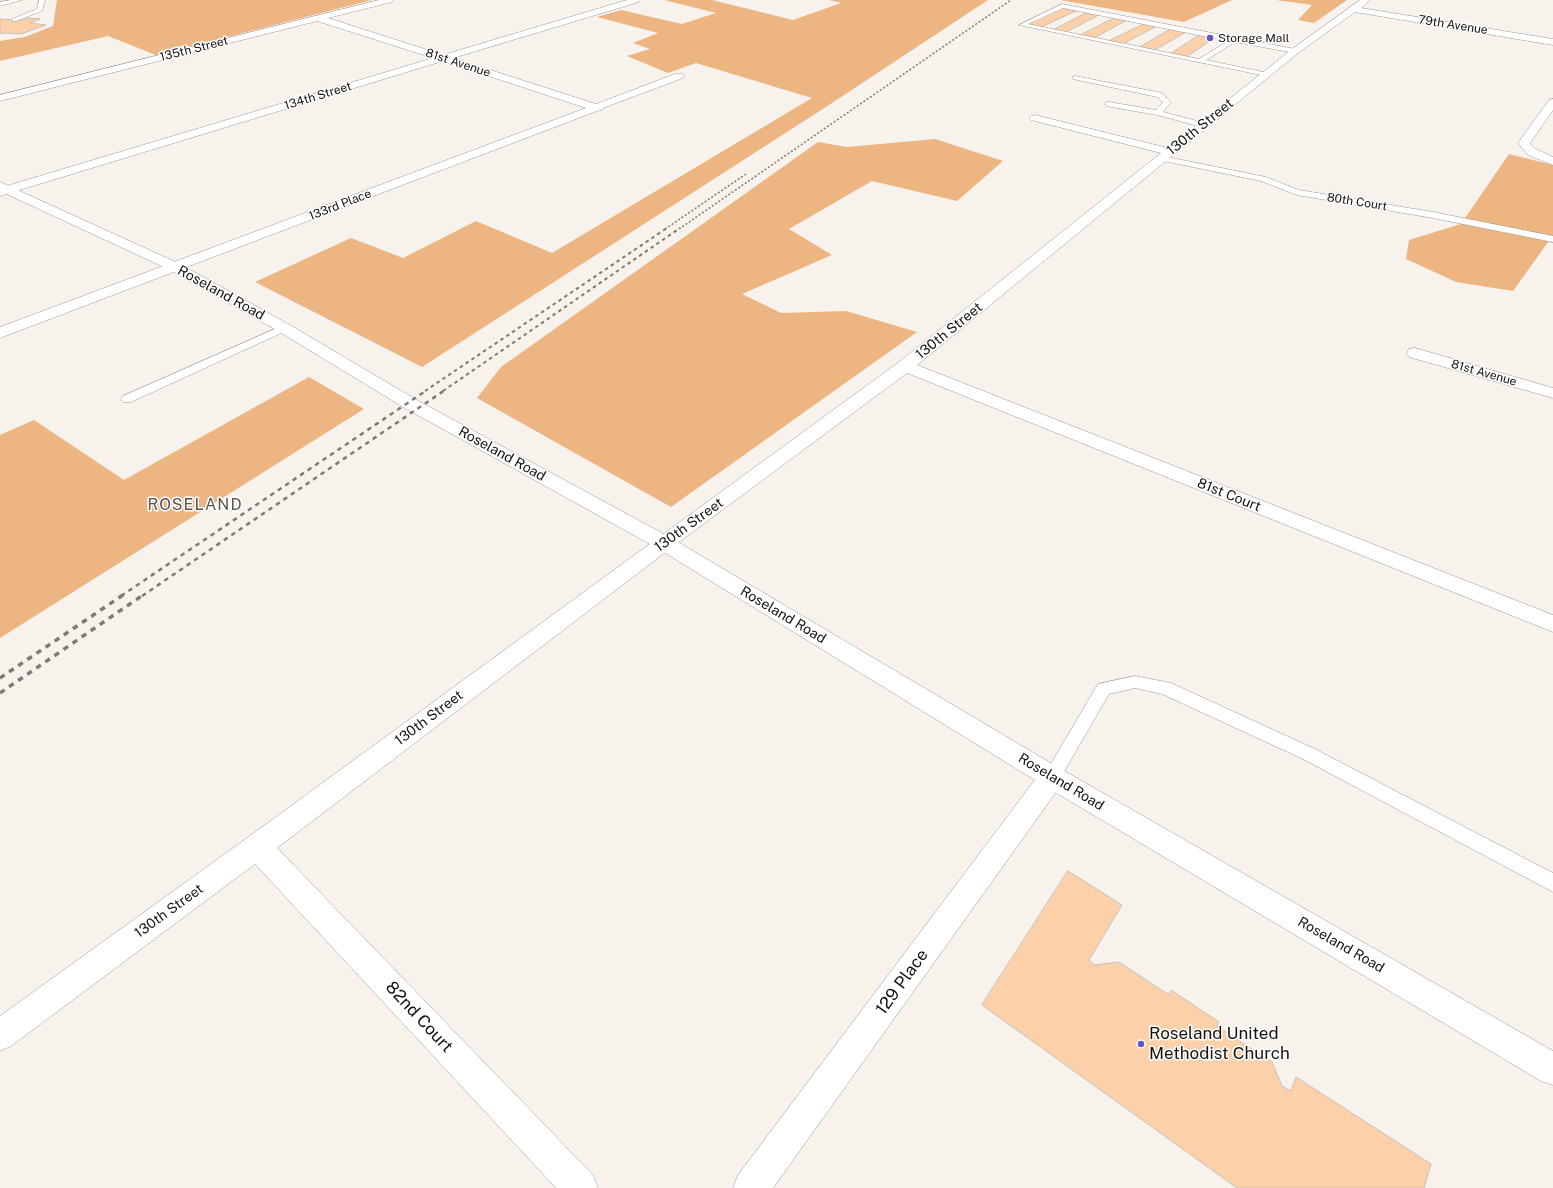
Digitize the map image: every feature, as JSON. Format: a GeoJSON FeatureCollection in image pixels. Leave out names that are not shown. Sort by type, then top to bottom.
{"type":"FeatureCollection","features":[{"type":"Feature","properties":{"kind":"street","name":"135th Street"},"geometry":{"type":"LineString","coordinates":[[0,98],[389,0]]}},
{"type":"Feature","properties":{"kind":"street","name":"134th Street"},"geometry":{"type":"LineString","coordinates":[[2,189],[636,0]]}},
{"type":"Feature","properties":{"kind":"street","name":"130th Street"},"geometry":{"type":"LineString","coordinates":[[0,1035],[257,847],[664,543],[905,366],[1266,74],[1295,51],[1366,0]]}},
{"type":"Feature","properties":{"kind":"street","name":"79th Avenue"},"geometry":{"type":"LineString","coordinates":[[1352,9],[1553,42]]}},
{"type":"Feature","properties":{"kind":"street","name":"81st Avenue"},"geometry":{"type":"LineString","coordinates":[[318,18],[598,108]]}},
{"type":"Feature","properties":{"kind":"street","name":"133rd Place"},"geometry":{"type":"LineString","coordinates":[[0,333],[598,108],[679,76]]}},
{"type":"Feature","properties":{"kind":"street"},"geometry":{"type":"LineString","coordinates":[[1553,102],[1524,142],[1532,152],[1553,161]]}},
{"type":"Feature","properties":{"kind":"street","name":"80th Court"},"geometry":{"type":"LineString","coordinates":[[1035,118],[1166,155]]}},
{"type":"Feature","properties":{"kind":"street","name":"Roseland Road"},"geometry":{"type":"LineString","coordinates":[[2,189],[175,268],[284,328],[409,403],[664,543],[1052,777],[1553,1068]]}},
{"type":"Feature","properties":{"kind":"street","name":"81st Avenue"},"geometry":{"type":"LineString","coordinates":[[1416,353],[1553,393]]}},
{"type":"Feature","properties":{"kind":"street","name":"81st Court"},"geometry":{"type":"LineString","coordinates":[[905,366],[1553,624]]}},
{"type":"Feature","properties":{"kind":"street","name":"129 Place"},"geometry":{"type":"LineString","coordinates":[[752,1188],[1052,777]]}},
{"type":"Feature","properties":{"kind":"street","name":"82nd Court"},"geometry":{"type":"LineString","coordinates":[[257,847],[580,1188]]}},
{"type":"Feature","properties":{"kind":"lane"},"geometry":{"type":"LineString","coordinates":[[0,4],[19,0]]}},
{"type":"Feature","properties":{"kind":"lane"},"geometry":{"type":"LineString","coordinates":[[14,20],[40,10],[42,0]]}},
{"type":"Feature","properties":{"kind":"lane"},"geometry":{"type":"LineString","coordinates":[[1266,74],[1022,25],[1062,6],[1295,51]]}},
{"type":"Feature","properties":{"kind":"lane"},"geometry":{"type":"LineString","coordinates":[[1200,61],[1233,40]]}},
{"type":"Feature","properties":{"kind":"lane"},"geometry":{"type":"LineString","coordinates":[[1075,78],[1159,95],[1167,102],[1158,113]]}},
{"type":"Feature","properties":{"kind":"lane"},"geometry":{"type":"LineString","coordinates":[[1109,104],[1158,113],[1202,125]]}},
{"type":"Feature","properties":{"kind":"lane","name":"80th Court"},"geometry":{"type":"LineString","coordinates":[[1166,155],[1263,179],[1280,187],[1297,192],[1433,214],[1553,239]]}},
{"type":"Feature","properties":{"kind":"lane"},"geometry":{"type":"LineString","coordinates":[[126,399],[284,328]]}},
{"type":"Feature","properties":{"kind":"lane"},"geometry":{"type":"LineString","coordinates":[[1052,777],[1104,690],[1135,682],[1165,688],[1309,754],[1553,883]]}},
{"type":"Feature","properties":{"kind":"shaded area"},"geometry":{"type":"Polygon","coordinates":[[[57,0],[372,0],[156,55],[108,36],[0,61],[0,41],[25,37],[53,26],[57,0]]]}},
{"type":"Feature","properties":{"kind":"shaded area"},"geometry":{"type":"Polygon","coordinates":[[[664,0],[712,0],[793,20],[841,3],[829,0],[988,0],[832,103],[422,367],[255,282],[351,238],[403,258],[476,221],[552,253],[812,98],[696,63],[668,73],[627,56],[650,49],[633,43],[658,33],[597,17],[621,10],[682,24],[716,13],[664,0]]]}},
{"type":"Feature","properties":{"kind":"shaded area"},"geometry":{"type":"Polygon","coordinates":[[[1060,0],[1232,0],[1184,22],[1060,0]]]}},
{"type":"Feature","properties":{"kind":"shaded area"},"geometry":{"type":"Polygon","coordinates":[[[1276,0],[1347,0],[1314,23],[1298,20],[1312,5],[1276,0]]]}},
{"type":"Feature","properties":{"kind":"shaded area"},"geometry":{"type":"Polygon","coordinates":[[[935,139],[1003,161],[957,201],[872,181],[789,229],[832,255],[742,294],[781,313],[846,311],[917,332],[671,507],[477,398],[501,367],[818,142],[847,147],[935,139]]]}},
{"type":"Feature","properties":{"kind":"shaded area"},"geometry":{"type":"Polygon","coordinates":[[[1509,154],[1553,165],[1553,243],[1548,242],[1513,291],[1456,282],[1406,259],[1409,240],[1461,224],[1509,154]]]}},
{"type":"Feature","properties":{"kind":"shaded area"},"geometry":{"type":"Polygon","coordinates":[[[309,377],[364,409],[0,638],[0,435],[34,420],[124,480],[309,377]]]}},
{"type":"Feature","properties":{"kind":"building"},"geometry":{"type":"Polygon","coordinates":[[[1063,8],[1076,11],[1041,27],[1028,24],[1063,8]]]}},
{"type":"Feature","properties":{"kind":"building"},"geometry":{"type":"Polygon","coordinates":[[[1086,13],[1099,15],[1066,32],[1053,30],[1086,13]]]}},
{"type":"Feature","properties":{"kind":"building"},"geometry":{"type":"Polygon","coordinates":[[[28,18],[40,19],[30,23],[46,25],[21,34],[0,34],[0,19],[23,20],[28,18]]]}},
{"type":"Feature","properties":{"kind":"building"},"geometry":{"type":"Polygon","coordinates":[[[1114,18],[1127,20],[1094,38],[1081,35],[1114,18]]]}},
{"type":"Feature","properties":{"kind":"building"},"geometry":{"type":"Polygon","coordinates":[[[1144,24],[1157,26],[1123,44],[1109,41],[1144,24]]]}},
{"type":"Feature","properties":{"kind":"building"},"geometry":{"type":"Polygon","coordinates":[[[1171,29],[1186,32],[1155,50],[1140,47],[1171,29]]]}},
{"type":"Feature","properties":{"kind":"building"},"geometry":{"type":"Polygon","coordinates":[[[1201,34],[1216,37],[1186,57],[1170,54],[1201,34]]]}},
{"type":"Feature","properties":{"kind":"building","name":"Roseland United Methodist Church"},"geometry":{"type":"Polygon","coordinates":[[[1068,871],[1122,905],[1089,960],[1094,965],[1119,962],[1169,995],[1171,990],[1219,1022],[1217,1026],[1272,1062],[1282,1086],[1291,1091],[1296,1077],[1431,1164],[1424,1188],[1237,1188],[982,1005],[1068,871]]]}},
{"type":"Feature","properties":{"kind":"railway"},"geometry":{"type":"LineString","coordinates":[[679,229],[1011,0]]}},
{"type":"Feature","properties":{"kind":"railway"},"geometry":{"type":"LineString","coordinates":[[665,229],[746,174]]}},
{"type":"Feature","properties":{"kind":"railway"},"geometry":{"type":"LineString","coordinates":[[425,391],[667,228]]}},
{"type":"Feature","properties":{"kind":"railway"},"geometry":{"type":"LineString","coordinates":[[443,391],[680,228]]}},
{"type":"Feature","properties":{"kind":"railway"},"geometry":{"type":"LineString","coordinates":[[121,596],[427,390]]}},
{"type":"Feature","properties":{"kind":"railway"},"geometry":{"type":"LineString","coordinates":[[142,596],[445,390]]}},
{"type":"Feature","properties":{"kind":"railway"},"geometry":{"type":"LineString","coordinates":[[0,678],[123,595]]}},
{"type":"Feature","properties":{"kind":"railway"},"geometry":{"type":"LineString","coordinates":[[0,693],[143,595]]}},
{"type":"Feature","properties":{"kind":"place","name":"Storage Mall"},"geometry":{"type":"Point","coordinates":[1210,38]}},
{"type":"Feature","properties":{"kind":"place","name":"Roseland United Methodist Church"},"geometry":{"type":"Point","coordinates":[1141,1044]}},
{"type":"Feature","properties":{"kind":"district","name":"ROSELAND"},"geometry":{"type":"Point","coordinates":[195,505]}}]}
